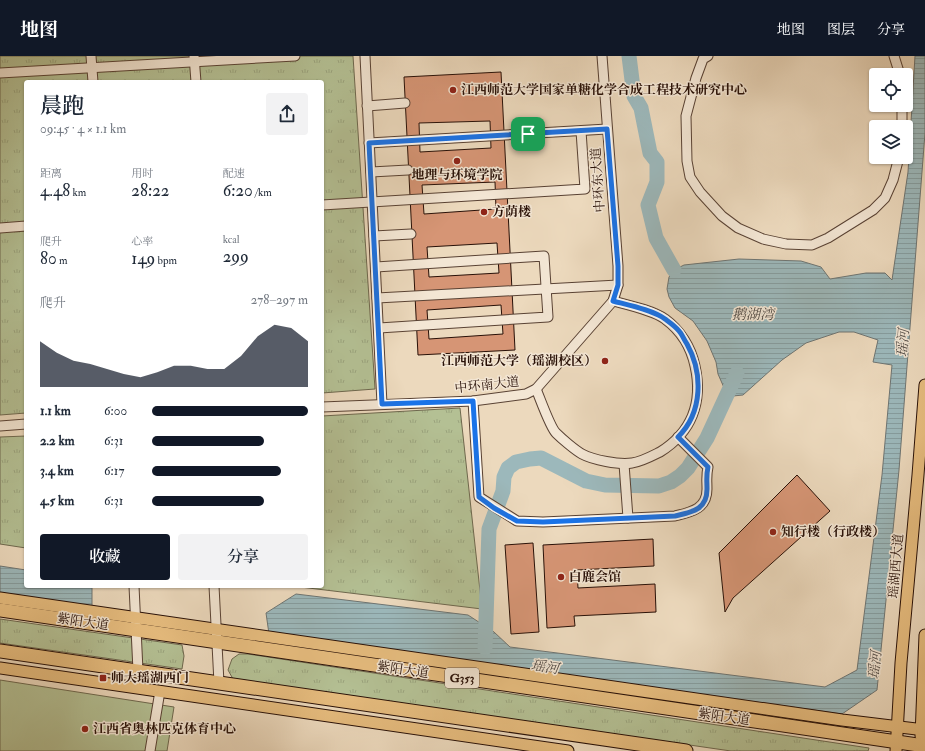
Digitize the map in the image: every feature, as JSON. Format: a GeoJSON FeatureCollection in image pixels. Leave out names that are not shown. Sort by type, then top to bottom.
{"type":"FeatureCollection","features":[{"type":"Feature","properties":{"kind":"highway","name":"紫阳大道"},"geometry":{"type":"LineString","coordinates":[[0,610],[136,624],[217,636],[896,747],[922,748]]}},
{"type":"Feature","properties":{"kind":"highway"},"geometry":{"type":"LineString","coordinates":[[0,650],[686,751]]}},
{"type":"Feature","properties":{"kind":"main road","name":"瑶湖西大道"},"geometry":{"type":"LineString","coordinates":[[896,747],[901,663],[925,384]]}},
{"type":"Feature","properties":{"kind":"main road"},"geometry":{"type":"LineString","coordinates":[[0,598],[136,624]]}},
{"type":"Feature","properties":{"kind":"main road"},"geometry":{"type":"LineString","coordinates":[[922,748],[925,635]]}},
{"type":"Feature","properties":{"kind":"main road"},"geometry":{"type":"LineString","coordinates":[[217,636],[923,730]]}},
{"type":"Feature","properties":{"kind":"main road"},"geometry":{"type":"LineString","coordinates":[[0,668],[568,751]]}},
{"type":"Feature","properties":{"kind":"street"},"geometry":{"type":"LineString","coordinates":[[91,56],[93,80]]}},
{"type":"Feature","properties":{"kind":"street"},"geometry":{"type":"LineString","coordinates":[[0,73],[194,59],[295,56]]}},
{"type":"Feature","properties":{"kind":"street"},"geometry":{"type":"LineString","coordinates":[[364,56],[382,404]]}},
{"type":"Feature","properties":{"kind":"street","name":"中环东大道"},"geometry":{"type":"LineString","coordinates":[[602,56],[618,266],[618,285],[613,301]]}},
{"type":"Feature","properties":{"kind":"street"},"geometry":{"type":"LineString","coordinates":[[708,56],[703,59],[696,78],[686,116],[687,161],[690,177],[700,192],[722,216],[738,228],[763,239],[786,244],[812,245],[828,238],[872,210],[885,198],[893,180],[897,164]]}},
{"type":"Feature","properties":{"kind":"street"},"geometry":{"type":"LineString","coordinates":[[894,56],[898,68]]}},
{"type":"Feature","properties":{"kind":"street"},"geometry":{"type":"LineString","coordinates":[[194,59],[196,80]]}},
{"type":"Feature","properties":{"kind":"street"},"geometry":{"type":"LineString","coordinates":[[367,106],[405,103]]}},
{"type":"Feature","properties":{"kind":"street"},"geometry":{"type":"LineString","coordinates":[[369,143],[607,129]]}},
{"type":"Feature","properties":{"kind":"street"},"geometry":{"type":"LineString","coordinates":[[324,205],[585,189],[581,130]]}},
{"type":"Feature","properties":{"kind":"street"},"geometry":{"type":"LineString","coordinates":[[371,172],[408,170]]}},
{"type":"Feature","properties":{"kind":"street"},"geometry":{"type":"LineString","coordinates":[[0,228],[24,226]]}},
{"type":"Feature","properties":{"kind":"street"},"geometry":{"type":"LineString","coordinates":[[374,236],[411,234]]}},
{"type":"Feature","properties":{"kind":"street"},"geometry":{"type":"LineString","coordinates":[[376,267],[544,256],[548,317],[379,328]]}},
{"type":"Feature","properties":{"kind":"street"},"geometry":{"type":"LineString","coordinates":[[377,298],[618,285]]}},
{"type":"Feature","properties":{"kind":"street"},"geometry":{"type":"LineString","coordinates":[[536,389],[555,432],[582,454],[615,464],[634,463],[653,456],[668,447],[685,430],[694,414],[698,394],[697,374],[693,355],[679,331],[663,318],[636,307],[613,301]]}},
{"type":"Feature","properties":{"kind":"street","name":"中环南大道"},"geometry":{"type":"LineString","coordinates":[[324,407],[473,401],[526,394],[536,389],[613,301]]}},
{"type":"Feature","properties":{"kind":"street"},"geometry":{"type":"LineString","coordinates":[[473,401],[479,497],[494,508],[517,521],[543,522],[675,516],[694,512],[705,502],[707,490],[706,476],[708,467],[678,437]]}},
{"type":"Feature","properties":{"kind":"street"},"geometry":{"type":"LineString","coordinates":[[0,426],[24,424]]}},
{"type":"Feature","properties":{"kind":"street"},"geometry":{"type":"LineString","coordinates":[[624,464],[628,518]]}},
{"type":"Feature","properties":{"kind":"street"},"geometry":{"type":"LineString","coordinates":[[134,588],[138,671]]}},
{"type":"Feature","properties":{"kind":"street"},"geometry":{"type":"LineString","coordinates":[[214,588],[219,683]]}},
{"type":"Feature","properties":{"kind":"street"},"geometry":{"type":"LineString","coordinates":[[150,751],[160,691]]}},
{"type":"Feature","properties":{"kind":"green space"},"geometry":{"type":"Polygon","coordinates":[[[0,56],[353,56],[375,389],[324,393],[324,80],[24,80],[24,413],[0,415],[0,56]]]}},
{"type":"Feature","properties":{"kind":"green space"},"geometry":{"type":"Polygon","coordinates":[[[460,408],[482,609],[309,588],[324,588],[324,416],[460,408]]]}},
{"type":"Feature","properties":{"kind":"green space"},"geometry":{"type":"Polygon","coordinates":[[[24,436],[24,548],[0,544],[0,437],[24,436]]]}},
{"type":"Feature","properties":{"kind":"green space"},"geometry":{"type":"Polygon","coordinates":[[[0,619],[182,645],[184,656],[182,669],[0,643],[0,619]]]}},
{"type":"Feature","properties":{"kind":"green space"},"geometry":{"type":"Polygon","coordinates":[[[239,654],[248,654],[869,748],[868,751],[731,751],[233,679],[228,670],[232,659],[239,654]]]}},
{"type":"Feature","properties":{"kind":"green space","name":"江西省奥林匹克体育中心"},"geometry":{"type":"Polygon","coordinates":[[[0,680],[174,707],[167,751],[0,751],[0,680]]]}},
{"type":"Feature","properties":{"kind":"water"},"geometry":{"type":"Polygon","coordinates":[[[915,56],[925,56],[925,133],[899,470],[877,690],[842,714],[269,634],[266,613],[296,594],[468,615],[494,632],[510,647],[825,687],[857,670],[882,475],[892,365],[873,362],[878,340],[854,332],[839,332],[806,343],[782,360],[743,395],[733,396],[725,390],[718,374],[716,362],[707,341],[693,321],[675,308],[669,297],[667,289],[669,277],[674,270],[684,265],[739,259],[801,261],[821,267],[830,279],[866,273],[885,273],[892,280],[908,164],[913,164],[913,120],[911,120],[912,112],[913,112],[915,56]]]}},
{"type":"Feature","properties":{"kind":"water"},"geometry":{"type":"Polygon","coordinates":[[[0,566],[24,570],[24,588],[92,588],[92,609],[0,596],[0,566]]]}},
{"type":"Feature","properties":{"kind":"building","name":"方荫楼"},"geometry":{"type":"Polygon","coordinates":[[[501,72],[515,350],[418,355],[404,77],[501,72]],[[490,121],[419,123],[420,152],[491,148],[490,121]],[[495,182],[422,185],[424,214],[496,209],[495,182]],[[497,243],[427,247],[429,277],[499,273],[497,243]],[[501,305],[427,310],[429,339],[503,334],[501,305]]]}},
{"type":"Feature","properties":{"kind":"building","name":"知行楼（行政楼）"},"geometry":{"type":"Polygon","coordinates":[[[797,475],[830,511],[733,598],[725,612],[719,553],[797,475]]]}},
{"type":"Feature","properties":{"kind":"building","name":"白鹿会馆"},"geometry":{"type":"Polygon","coordinates":[[[653,539],[654,566],[577,570],[578,588],[655,584],[656,612],[574,616],[575,626],[547,628],[543,545],[653,539]]]}},
{"type":"Feature","properties":{"kind":"building"},"geometry":{"type":"Polygon","coordinates":[[[533,543],[539,632],[511,634],[505,545],[533,543]]]}},
{"type":"Feature","properties":{"kind":"waterway"},"geometry":{"type":"LineString","coordinates":[[629,56],[634,96],[641,108],[650,153],[657,162],[657,182],[648,205],[656,238],[674,270]]}},
{"type":"Feature","properties":{"kind":"waterway"},"geometry":{"type":"LineString","coordinates":[[485,648],[489,529],[503,491],[504,477],[508,468],[516,462],[541,458],[586,481],[605,485],[659,486],[671,482],[688,468],[707,438],[737,373]]}},
{"type":"Feature","properties":{"kind":"place","name":"江西师范大学国家单糖化学合成工程技术研究中心"},"geometry":{"type":"Point","coordinates":[453,90]}},
{"type":"Feature","properties":{"kind":"place","name":"地理与环境学院"},"geometry":{"type":"Point","coordinates":[457,161]}},
{"type":"Feature","properties":{"kind":"place","name":"方荫楼"},"geometry":{"type":"Point","coordinates":[484,212]}},
{"type":"Feature","properties":{"kind":"place","name":"江西师范大学（瑶湖校区）"},"geometry":{"type":"Point","coordinates":[605,361]}},
{"type":"Feature","properties":{"kind":"place","name":"知行楼（行政楼）"},"geometry":{"type":"Point","coordinates":[773,532]}},
{"type":"Feature","properties":{"kind":"place","name":"白鹿会馆"},"geometry":{"type":"Point","coordinates":[561,577]}},
{"type":"Feature","properties":{"kind":"place","name":"师大瑶湖西门"},"geometry":{"type":"Point","coordinates":[103,678]}},
{"type":"Feature","properties":{"kind":"place","name":"江西省奥林匹克体育中心"},"geometry":{"type":"Point","coordinates":[85,729]}},
{"type":"Feature","properties":{"kind":"route"},"geometry":{"type":"LineString","coordinates":[[607,129],[618,266],[618,285],[613,301],[636,307],[663,318],[679,331],[693,355],[697,374],[698,394],[694,414],[685,430],[678,437],[708,467],[706,476],[707,490],[705,502],[694,512],[675,516],[543,522],[517,521],[494,508],[479,497],[473,401],[382,404],[369,143],[528,134],[607,129]]}},
{"type":"Feature","properties":{"kind":"water label","name":"鹅湖湾"},"geometry":{"type":"Point","coordinates":[753,314]}},
{"type":"Feature","properties":{"kind":"water label","name":"瑶河"},"geometry":{"type":"Point","coordinates":[903,343]}},
{"type":"Feature","properties":{"kind":"water label","name":"瑶河"},"geometry":{"type":"Point","coordinates":[875,665]}},
{"type":"Feature","properties":{"kind":"water label","name":"瑶河"},"geometry":{"type":"Point","coordinates":[545,667]}}]}
